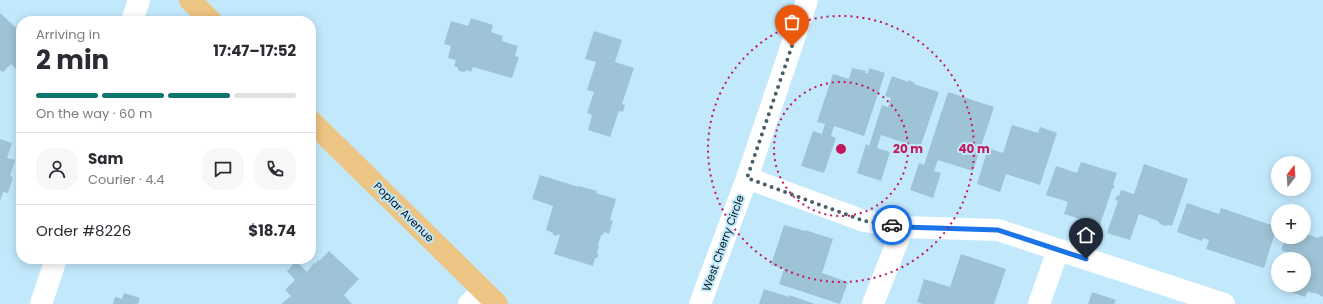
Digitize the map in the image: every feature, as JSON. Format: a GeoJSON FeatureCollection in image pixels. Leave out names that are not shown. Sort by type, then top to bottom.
{"type":"FeatureCollection","features":[{"type":"Feature","properties":{"kind":"main road"},"geometry":{"type":"LineString","coordinates":[[190,0],[206,16]]}},
{"type":"Feature","properties":{"kind":"main road","name":"Poplar Avenue"},"geometry":{"type":"LineString","coordinates":[[316,125],[483,300]]}},
{"type":"Feature","properties":{"kind":"street"},"geometry":{"type":"LineString","coordinates":[[134,16],[139,0]]}},
{"type":"Feature","properties":{"kind":"street","name":"West Cherry Circle"},"geometry":{"type":"LineString","coordinates":[[700,304],[747,178],[807,0]]}},
{"type":"Feature","properties":{"kind":"street"},"geometry":{"type":"LineString","coordinates":[[747,178],[864,221],[903,227],[998,230],[1224,304]]}},
{"type":"Feature","properties":{"kind":"street"},"geometry":{"type":"LineString","coordinates":[[873,304],[903,227]]}},
{"type":"Feature","properties":{"kind":"street"},"geometry":{"type":"LineString","coordinates":[[1039,304],[1058,250]]}},
{"type":"Feature","properties":{"kind":"street"},"geometry":{"type":"LineString","coordinates":[[41,304],[54,264]]}},
{"type":"Feature","properties":{"kind":"building"},"geometry":{"type":"Polygon","coordinates":[[[0,13],[16,27],[16,69],[11,64],[3,72],[0,70],[0,13]]]}},
{"type":"Feature","properties":{"kind":"building"},"geometry":{"type":"Polygon","coordinates":[[[471,18],[493,25],[491,32],[503,36],[502,41],[518,46],[515,56],[519,57],[512,78],[473,67],[471,72],[467,70],[464,72],[459,71],[457,67],[454,66],[456,60],[448,58],[451,46],[444,44],[451,21],[468,26],[471,18]]]}},
{"type":"Feature","properties":{"kind":"building"},"geometry":{"type":"Polygon","coordinates":[[[594,31],[622,40],[615,62],[634,68],[622,104],[625,105],[623,112],[619,111],[610,137],[588,130],[592,115],[587,113],[594,92],[587,90],[596,62],[585,59],[594,31]]]}},
{"type":"Feature","properties":{"kind":"building"},"geometry":{"type":"Polygon","coordinates":[[[852,68],[866,71],[865,73],[868,73],[869,68],[885,73],[864,136],[834,126],[831,136],[836,138],[824,173],[801,166],[813,131],[822,134],[825,124],[817,122],[833,74],[849,79],[852,68]]]}},
{"type":"Feature","properties":{"kind":"building"},"geometry":{"type":"Polygon","coordinates":[[[892,76],[908,82],[909,80],[915,83],[914,84],[939,92],[920,148],[881,135],[877,148],[890,152],[881,181],[857,173],[866,144],[869,146],[882,105],[888,107],[891,98],[885,96],[892,76]]]}},
{"type":"Feature","properties":{"kind":"building"},"geometry":{"type":"Polygon","coordinates":[[[948,92],[994,107],[973,171],[938,160],[934,171],[941,173],[933,198],[910,190],[919,163],[924,165],[948,92]]]}},
{"type":"Feature","properties":{"kind":"building"},"geometry":{"type":"Polygon","coordinates":[[[1012,125],[1038,133],[1040,127],[1057,133],[1040,185],[1006,174],[1000,192],[977,184],[988,148],[1003,153],[1012,125]]]}},
{"type":"Feature","properties":{"kind":"building"},"geometry":{"type":"Polygon","coordinates":[[[0,139],[12,143],[7,158],[15,160],[10,176],[13,177],[8,193],[3,192],[0,201],[0,139]]]}},
{"type":"Feature","properties":{"kind":"building"},"geometry":{"type":"Polygon","coordinates":[[[1081,162],[1117,173],[1113,185],[1115,186],[1112,189],[1100,225],[1064,214],[1068,202],[1046,195],[1056,166],[1077,173],[1081,162]]]}},
{"type":"Feature","properties":{"kind":"building"},"geometry":{"type":"Polygon","coordinates":[[[1144,164],[1188,179],[1172,226],[1165,226],[1160,224],[1158,221],[1139,214],[1130,240],[1107,233],[1118,201],[1115,200],[1117,196],[1119,196],[1121,190],[1134,194],[1144,164]]]}},
{"type":"Feature","properties":{"kind":"building"},"geometry":{"type":"Polygon","coordinates":[[[540,175],[597,191],[596,193],[616,199],[610,220],[613,221],[609,234],[604,232],[603,235],[601,235],[597,254],[599,254],[597,258],[595,258],[593,266],[554,254],[560,235],[553,235],[553,233],[546,230],[553,206],[532,199],[540,175]]]}},
{"type":"Feature","properties":{"kind":"building"},"geometry":{"type":"Polygon","coordinates":[[[1187,203],[1219,214],[1221,208],[1271,225],[1272,244],[1264,268],[1206,249],[1209,240],[1203,238],[1202,241],[1177,232],[1187,203]]]}},
{"type":"Feature","properties":{"kind":"building"},"geometry":{"type":"Polygon","coordinates":[[[784,225],[833,239],[822,273],[848,282],[840,304],[779,284],[784,269],[771,265],[784,225]]]}},
{"type":"Feature","properties":{"kind":"building"},"geometry":{"type":"Polygon","coordinates":[[[1311,236],[1318,238],[1320,236],[1323,237],[1323,297],[1309,292],[1311,292],[1311,252],[1286,252],[1281,250],[1283,244],[1311,244],[1311,236]]]}},
{"type":"Feature","properties":{"kind":"building"},"geometry":{"type":"Polygon","coordinates":[[[329,251],[359,279],[344,295],[352,304],[281,304],[291,296],[285,290],[295,280],[287,271],[293,264],[299,264],[307,272],[313,264],[316,264],[318,260],[319,261],[329,251]]]}},
{"type":"Feature","properties":{"kind":"building"},"geometry":{"type":"Polygon","coordinates":[[[961,254],[1006,269],[994,304],[923,304],[917,302],[924,279],[950,287],[961,254]]]}},
{"type":"Feature","properties":{"kind":"building"},"geometry":{"type":"Polygon","coordinates":[[[764,289],[789,297],[789,295],[815,304],[759,304],[764,289]]]}},
{"type":"Feature","properties":{"kind":"building"},"geometry":{"type":"Polygon","coordinates":[[[1092,292],[1116,300],[1114,304],[1088,304],[1092,292]]]}},
{"type":"Feature","properties":{"kind":"building"},"geometry":{"type":"Polygon","coordinates":[[[1291,292],[1308,292],[1305,297],[1291,292]]]}},
{"type":"Feature","properties":{"kind":"building"},"geometry":{"type":"Polygon","coordinates":[[[124,293],[140,298],[138,304],[113,304],[115,297],[122,299],[124,293]]]}},
{"type":"Feature","properties":{"kind":"way so far"},"geometry":{"type":"LineString","coordinates":[[792,46],[747,178],[864,221],[892,225]]}},
{"type":"Feature","properties":{"kind":"route"},"geometry":{"type":"LineString","coordinates":[[892,225],[903,227],[998,230],[1086,259]]}}]}
